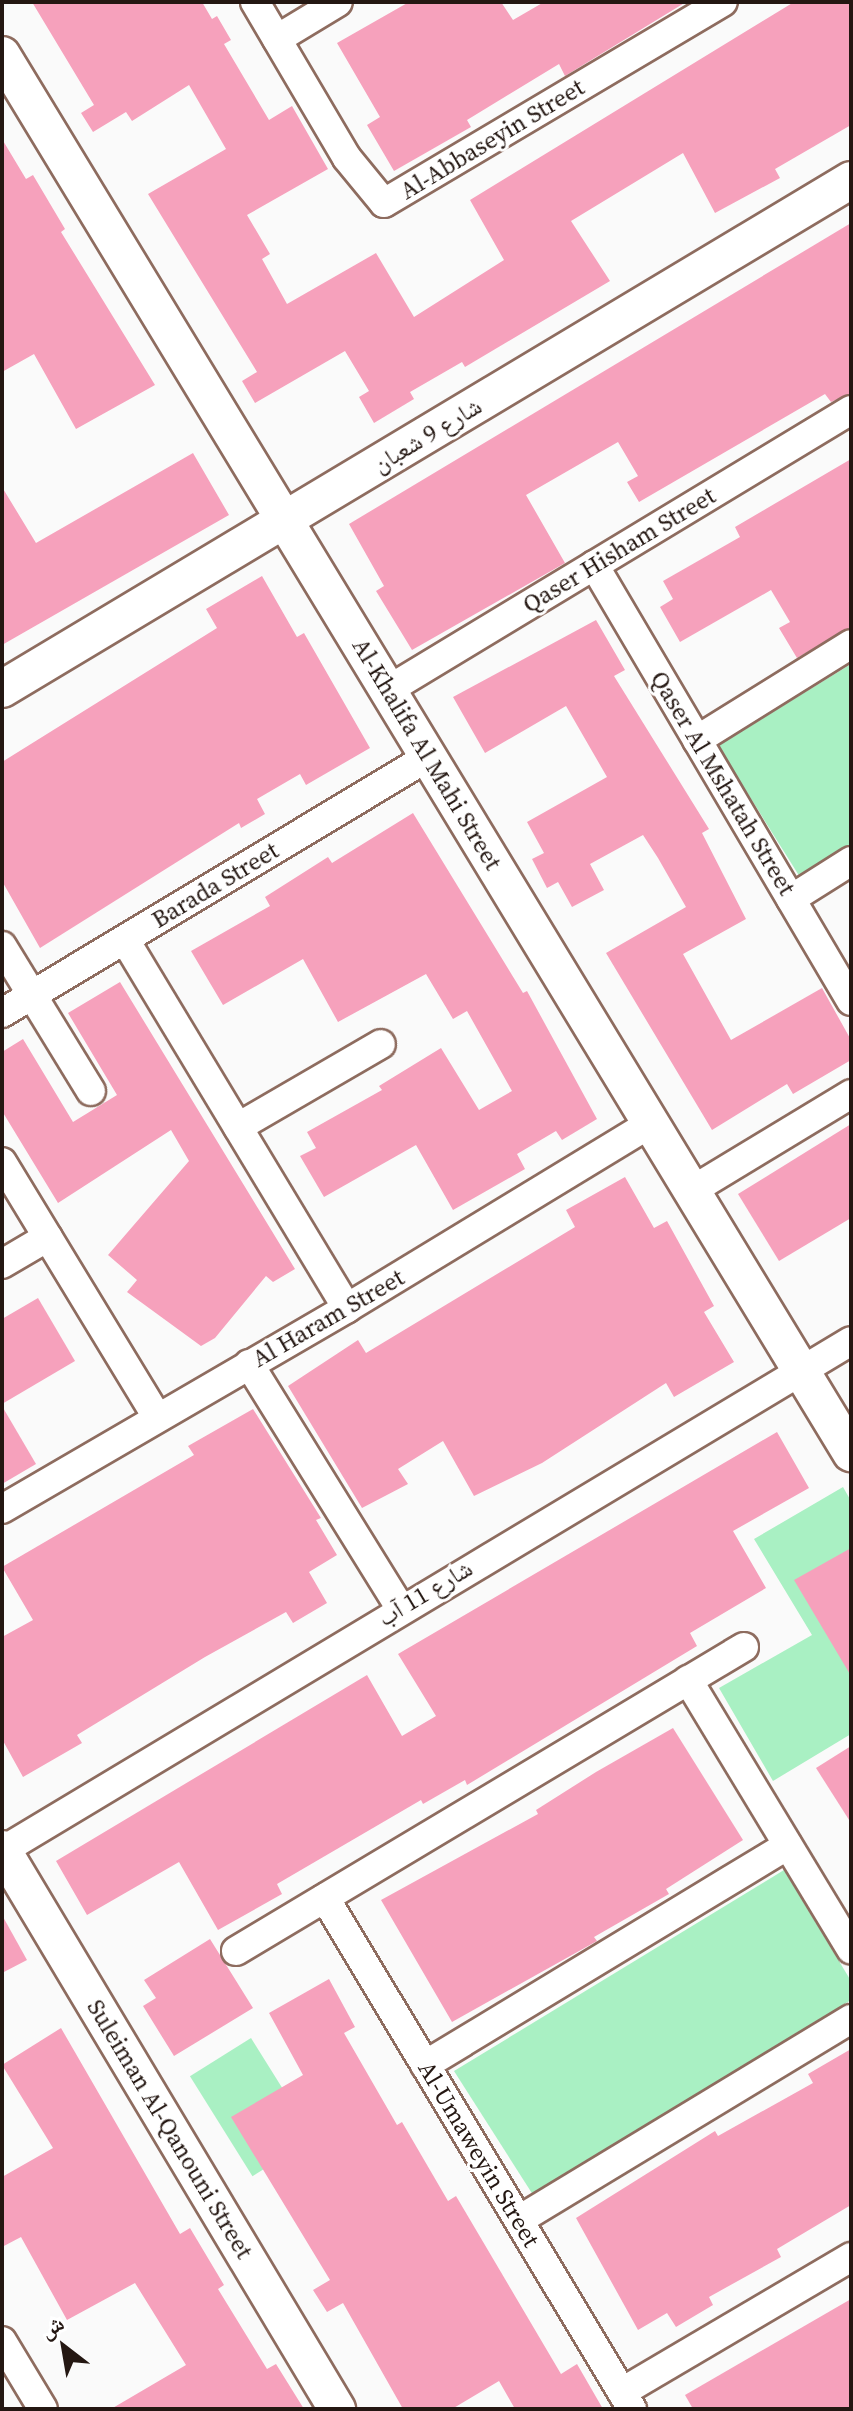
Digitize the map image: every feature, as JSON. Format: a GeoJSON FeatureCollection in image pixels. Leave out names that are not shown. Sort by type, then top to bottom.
{"type":"FeatureCollection","features":[{"type":"Feature","properties":{"kind":"street","name":"Al-Abbaseyin Street"},"geometry":{"type":"LineString","coordinates":[[255,2],[347,158],[384,203],[723,2]]}},
{"type":"Feature","properties":{"kind":"street"},"geometry":{"type":"LineString","coordinates":[[277,39],[338,2]]}},
{"type":"Feature","properties":{"kind":"street","name":"Al-Khalifa Al Mahi Street"},"geometry":{"type":"LineString","coordinates":[[2,55],[851,1453]]}},
{"type":"Feature","properties":{"kind":"street","name":"شارع 9 شعبان"},"geometry":{"type":"LineString","coordinates":[[2,689],[851,180]]}},
{"type":"Feature","properties":{"kind":"street","name":"Qaser Hisham Street"},"geometry":{"type":"LineString","coordinates":[[388,690],[851,410]]}},
{"type":"Feature","properties":{"kind":"street","name":"Qaser Al Mshatah Street"},"geometry":{"type":"LineString","coordinates":[[594,565],[851,1001]]}},
{"type":"Feature","properties":{"kind":"street"},"geometry":{"type":"LineString","coordinates":[[697,740],[851,644]]}},
{"type":"Feature","properties":{"kind":"street","name":"Barada Street"},"geometry":{"type":"LineString","coordinates":[[2,1013],[428,757]]}},
{"type":"Feature","properties":{"kind":"street"},"geometry":{"type":"LineString","coordinates":[[791,899],[851,861]]}},
{"type":"Feature","properties":{"kind":"street"},"geometry":{"type":"LineString","coordinates":[[125,940],[347,1308]]}},
{"type":"Feature","properties":{"kind":"street"},"geometry":{"type":"LineString","coordinates":[[2,946],[91,1091]]}},
{"type":"Feature","properties":{"kind":"street"},"geometry":{"type":"LineString","coordinates":[[238,1127],[381,1044]]}},
{"type":"Feature","properties":{"kind":"street"},"geometry":{"type":"LineString","coordinates":[[691,1191],[851,1094]]}},
{"type":"Feature","properties":{"kind":"street","name":"Al Haram Street"},"geometry":{"type":"LineString","coordinates":[[2,1509],[347,1308],[651,1123]]}},
{"type":"Feature","properties":{"kind":"street"},"geometry":{"type":"LineString","coordinates":[[2,1162],[157,1417]]}},
{"type":"Feature","properties":{"kind":"street"},"geometry":{"type":"LineString","coordinates":[[2,1264],[48,1237]]}},
{"type":"Feature","properties":{"kind":"street","name":"شارع 11 آب"},"geometry":{"type":"LineString","coordinates":[[2,1850],[400,1608],[851,1341]]}},
{"type":"Feature","properties":{"kind":"street"},"geometry":{"type":"LineString","coordinates":[[249,1364],[400,1608]]}},
{"type":"Feature","properties":{"kind":"street"},"geometry":{"type":"LineString","coordinates":[[236,1951],[744,1647]]}},
{"type":"Feature","properties":{"kind":"street"},"geometry":{"type":"LineString","coordinates":[[688,1680],[851,1949]]}},
{"type":"Feature","properties":{"kind":"street"},"geometry":{"type":"LineString","coordinates":[[425,2065],[788,1845]]}},
{"type":"Feature","properties":{"kind":"street","name":"Suleiman Al-Qanouni Street"},"geometry":{"type":"LineString","coordinates":[[2,1850],[337,2409]]}},
{"type":"Feature","properties":{"kind":"street","name":"Al-Umaweyin Street"},"geometry":{"type":"LineString","coordinates":[[325,1898],[627,2400]]}},
{"type":"Feature","properties":{"kind":"street"},"geometry":{"type":"LineString","coordinates":[[519,2220],[851,2019]]}},
{"type":"Feature","properties":{"kind":"street"},"geometry":{"type":"LineString","coordinates":[[627,2400],[851,2257]]}},
{"type":"Feature","properties":{"kind":"street"},"geometry":{"type":"LineString","coordinates":[[2,2341],[43,2409]]}},
{"type":"Feature","properties":{"kind":"green space"},"geometry":{"type":"Polygon","coordinates":[[[851,664],[851,852],[803,882],[718,746],[851,664]]]}},
{"type":"Feature","properties":{"kind":"green space"},"geometry":{"type":"Polygon","coordinates":[[[843,1487],[851,1501],[851,1734],[773,1781],[719,1688],[812,1635],[754,1539],[843,1487]]]}},
{"type":"Feature","properties":{"kind":"green space"},"geometry":{"type":"Polygon","coordinates":[[[784,1870],[851,1981],[851,2000],[535,2198],[454,2071],[784,1870]]]}},
{"type":"Feature","properties":{"kind":"green space"},"geometry":{"type":"Polygon","coordinates":[[[251,2038],[314,2138],[252,2176],[190,2076],[251,2038]]]}},
{"type":"Feature","properties":{"kind":"building"},"geometry":{"type":"Polygon","coordinates":[[[32,2],[202,2],[212,19],[217,16],[231,40],[224,44],[269,120],[292,106],[328,169],[247,215],[270,254],[262,259],[287,304],[376,253],[414,317],[504,260],[470,200],[794,2],[851,2],[851,125],[775,169],[780,178],[715,213],[683,153],[571,221],[610,281],[465,367],[462,362],[410,392],[414,399],[374,423],[359,397],[369,391],[345,351],[255,403],[242,381],[257,372],[148,194],[226,149],[189,85],[132,121],[126,112],[93,132],[81,113],[94,105],[32,2]]]}},
{"type":"Feature","properties":{"kind":"building"},"geometry":{"type":"Polygon","coordinates":[[[409,2],[501,2],[513,20],[544,2],[686,2],[565,76],[559,64],[467,120],[471,127],[394,171],[367,125],[380,117],[337,43],[409,2]]]}},
{"type":"Feature","properties":{"kind":"building"},"geometry":{"type":"Polygon","coordinates":[[[2,139],[26,179],[33,175],[65,229],[61,232],[155,385],[76,429],[34,354],[2,372],[2,139]]]}},
{"type":"Feature","properties":{"kind":"building"},"geometry":{"type":"Polygon","coordinates":[[[851,223],[851,393],[831,402],[825,394],[639,502],[627,482],[638,476],[618,442],[526,495],[565,563],[412,650],[376,591],[384,586],[349,524],[851,223]]]}},
{"type":"Feature","properties":{"kind":"building"},"geometry":{"type":"Polygon","coordinates":[[[193,453],[229,515],[2,645],[2,487],[36,543],[193,453]]]}},
{"type":"Feature","properties":{"kind":"building"},"geometry":{"type":"Polygon","coordinates":[[[851,459],[851,627],[797,658],[779,628],[790,622],[771,590],[680,642],[660,607],[673,599],[663,581],[740,537],[735,527],[851,459]]]}},
{"type":"Feature","properties":{"kind":"building"},"geometry":{"type":"Polygon","coordinates":[[[262,576],[297,637],[304,633],[370,748],[306,785],[300,774],[257,799],[265,814],[241,828],[239,823],[40,948],[2,881],[2,762],[217,628],[206,609],[262,576]]]}},
{"type":"Feature","properties":{"kind":"building"},"geometry":{"type":"Polygon","coordinates":[[[596,620],[625,670],[614,676],[709,829],[702,833],[746,919],[683,954],[731,1040],[822,988],[851,1040],[851,1060],[793,1094],[787,1084],[712,1130],[606,953],[686,907],[658,858],[643,835],[590,864],[604,890],[572,907],[558,882],[547,888],[532,859],[544,853],[527,822],[607,777],[566,706],[485,753],[453,697],[596,620]]]}},
{"type":"Feature","properties":{"kind":"building"},"geometry":{"type":"Polygon","coordinates":[[[413,813],[523,993],[527,991],[597,1119],[562,1140],[556,1131],[517,1154],[525,1169],[453,1210],[416,1145],[324,1197],[300,1156],[316,1148],[307,1132],[382,1090],[379,1086],[441,1048],[479,1110],[512,1091],[467,1011],[453,1019],[426,974],[338,1022],[303,959],[223,1005],[191,951],[270,906],[265,897],[328,857],[332,863],[413,813]]]}},
{"type":"Feature","properties":{"kind":"building"},"geometry":{"type":"Polygon","coordinates":[[[120,982],[295,1269],[273,1282],[266,1276],[215,1338],[201,1346],[127,1292],[137,1280],[108,1255],[189,1161],[171,1130],[58,1203],[2,1111],[2,1052],[23,1039],[73,1122],[117,1095],[68,1013],[120,982]]]}},
{"type":"Feature","properties":{"kind":"building"},"geometry":{"type":"Polygon","coordinates":[[[851,1124],[851,1218],[779,1261],[738,1194],[851,1124]]]}},
{"type":"Feature","properties":{"kind":"building"},"geometry":{"type":"Polygon","coordinates":[[[625,1177],[654,1228],[667,1221],[714,1306],[704,1312],[734,1362],[674,1397],[666,1383],[542,1463],[474,1496],[443,1441],[398,1469],[408,1484],[362,1508],[288,1386],[358,1340],[366,1353],[575,1227],[566,1210],[625,1177]]]}},
{"type":"Feature","properties":{"kind":"building"},"geometry":{"type":"Polygon","coordinates":[[[38,1298],[75,1361],[2,1404],[2,1319],[38,1298]]]}},
{"type":"Feature","properties":{"kind":"building"},"geometry":{"type":"Polygon","coordinates":[[[2,1406],[36,1464],[2,1484],[2,1406]]]}},
{"type":"Feature","properties":{"kind":"building"},"geometry":{"type":"Polygon","coordinates":[[[253,1409],[321,1518],[316,1520],[337,1555],[309,1572],[327,1603],[293,1623],[286,1612],[205,1657],[77,1735],[82,1743],[23,1777],[2,1739],[2,1637],[33,1620],[2,1567],[194,1455],[188,1446],[253,1409]]]}},
{"type":"Feature","properties":{"kind":"building"},"geometry":{"type":"Polygon","coordinates":[[[777,1432],[809,1488],[733,1531],[766,1588],[690,1633],[697,1646],[467,1785],[465,1780],[423,1804],[421,1800],[277,1884],[282,1894],[218,1930],[179,1862],[87,1915],[56,1861],[367,1675],[402,1736],[436,1716],[398,1654],[777,1432]]]}},
{"type":"Feature","properties":{"kind":"building"},"geometry":{"type":"Polygon","coordinates":[[[851,1548],[851,1676],[794,1580],[851,1548]]]}},
{"type":"Feature","properties":{"kind":"building"},"geometry":{"type":"Polygon","coordinates":[[[673,1728],[743,1840],[666,1889],[669,1894],[594,1937],[597,1941],[452,2022],[381,1900],[538,1814],[536,1810],[673,1728]]]}},
{"type":"Feature","properties":{"kind":"building"},"geometry":{"type":"Polygon","coordinates":[[[851,1746],[851,1823],[816,1768],[851,1746]]]}},
{"type":"Feature","properties":{"kind":"building"},"geometry":{"type":"Polygon","coordinates":[[[2,1915],[27,1960],[2,1973],[2,1915]]]}},
{"type":"Feature","properties":{"kind":"building"},"geometry":{"type":"Polygon","coordinates":[[[210,1939],[253,2008],[174,2056],[143,2006],[156,1998],[144,1980],[210,1939]]]}},
{"type":"Feature","properties":{"kind":"building"},"geometry":{"type":"Polygon","coordinates":[[[329,1979],[355,2027],[344,2033],[397,2125],[402,2122],[448,2201],[456,2196],[561,2374],[577,2364],[603,2409],[515,2409],[499,2381],[452,2409],[403,2409],[343,2303],[327,2312],[313,2290],[330,2280],[231,2117],[303,2075],[269,2013],[329,1979]]]}},
{"type":"Feature","properties":{"kind":"building"},"geometry":{"type":"Polygon","coordinates":[[[61,2028],[180,2234],[190,2228],[224,2285],[218,2289],[267,2369],[276,2364],[304,2409],[111,2409],[186,2365],[135,2283],[67,2320],[21,2237],[2,2247],[2,2177],[53,2148],[2,2065],[61,2028]]]}},
{"type":"Feature","properties":{"kind":"building"},"geometry":{"type":"Polygon","coordinates":[[[851,2049],[851,2205],[777,2249],[781,2257],[709,2297],[713,2305],[676,2327],[667,2313],[638,2330],[576,2218],[715,2131],[718,2136],[813,2083],[808,2074],[851,2049]]]}},
{"type":"Feature","properties":{"kind":"building"},"geometry":{"type":"Polygon","coordinates":[[[851,2299],[851,2409],[693,2409],[685,2395],[851,2299]]]}}]}
